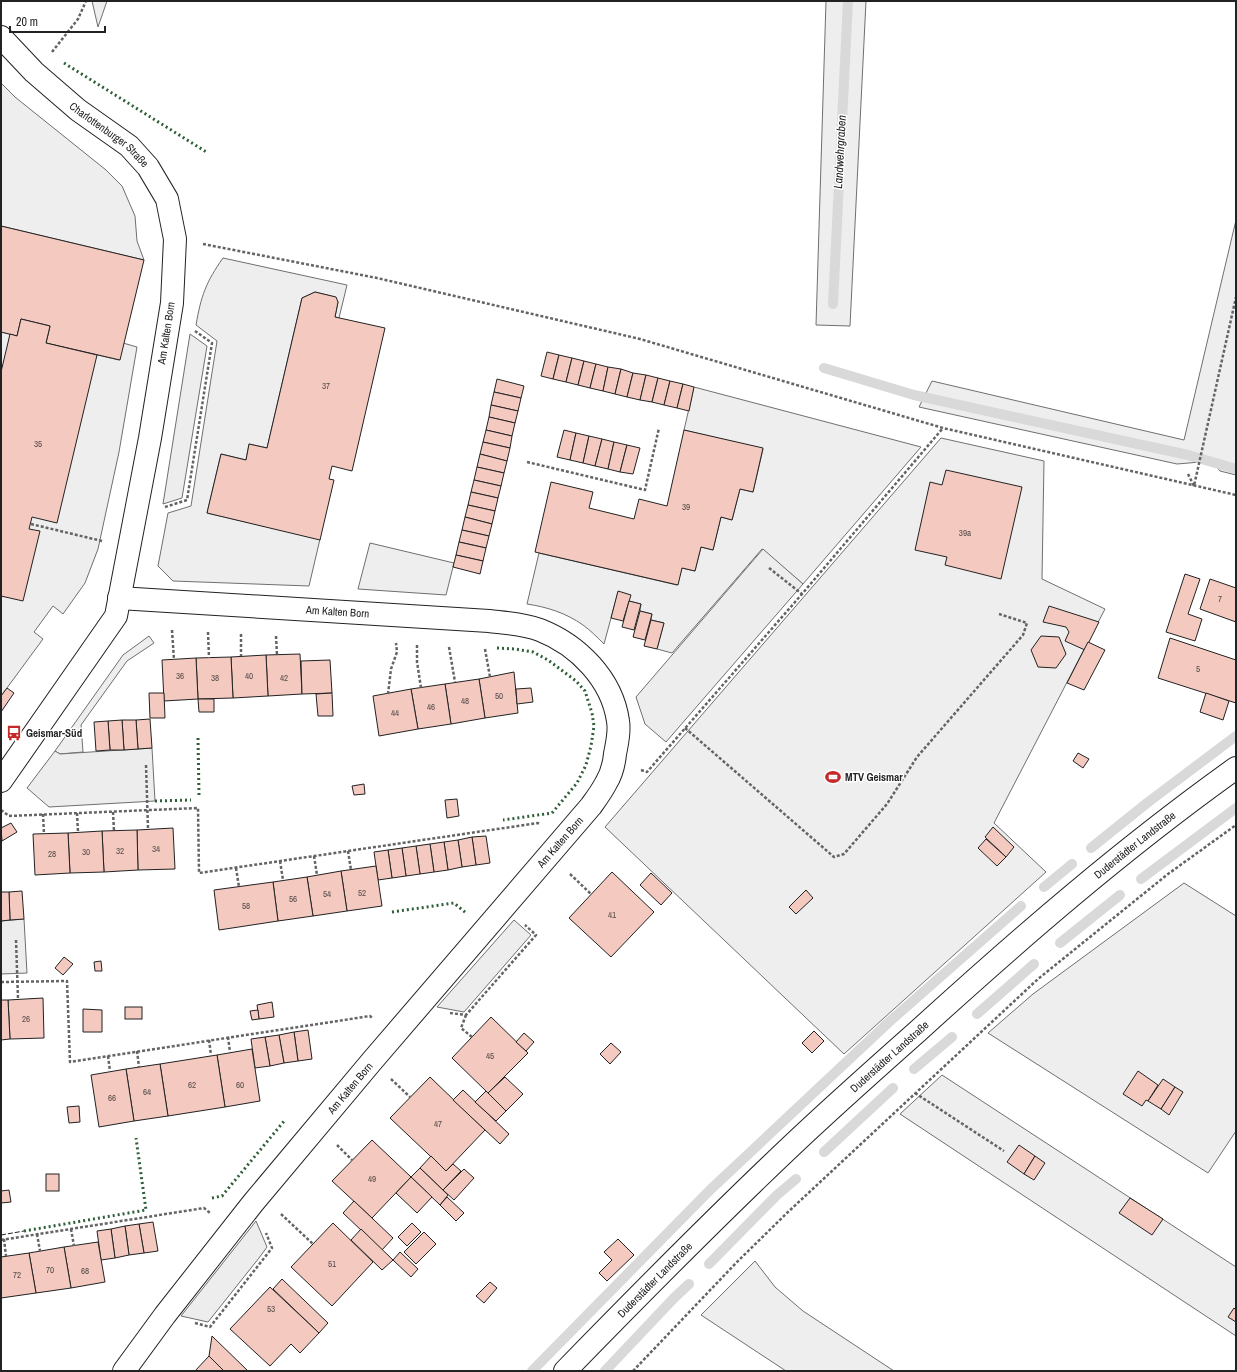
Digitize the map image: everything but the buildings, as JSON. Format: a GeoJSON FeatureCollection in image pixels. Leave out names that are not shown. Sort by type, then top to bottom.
{"type":"FeatureCollection","features":[{"type":"Feature","properties":{"kind":"street","name":"Charlottenburger Straße"},"geometry":{"type":"LineString","coordinates":[[1,37],[34,72],[78,110],[129,146],[148,167],[167,198],[174,247]]}},
{"type":"Feature","properties":{"kind":"street","name":"Am Kalten Born"},"geometry":{"type":"LineString","coordinates":[[1,781],[116,616],[150,438],[172,303],[174,247]]}},
{"type":"Feature","properties":{"kind":"street","name":"Am Kalten Born"},"geometry":{"type":"LineString","coordinates":[[119,598],[418,616],[522,625],[538,630],[568,644],[582,655],[594,669],[612,699],[618,721],[619,736],[614,762],[607,783],[591,806],[418,1007],[232,1229],[165,1315],[124,1371]]}},
{"type":"Feature","properties":{"kind":"street","name":"Duderstädter Landstraße"},"geometry":{"type":"LineString","coordinates":[[566,1371],[681,1253],[776,1160],[961,992],[1067,900],[1172,815],[1236,768]]}},
{"type":"Feature","properties":{"kind":"path"},"geometry":{"type":"LineString","coordinates":[[34,72],[78,19],[86,1]]}},
{"type":"Feature","properties":{"kind":"path"},"geometry":{"type":"LineString","coordinates":[[174,247],[377,278],[640,339],[943,428],[1236,495]]}},
{"type":"Feature","properties":{"kind":"path"},"geometry":{"type":"LineString","coordinates":[[1194,486],[1236,297]]}},
{"type":"Feature","properties":{"kind":"path"},"geometry":{"type":"LineString","coordinates":[[135,515],[187,500],[212,344],[170,314]]}},
{"type":"Feature","properties":{"kind":"path"},"geometry":{"type":"LineString","coordinates":[[527,462],[645,490],[659,428]]}},
{"type":"Feature","properties":{"kind":"path"},"geometry":{"type":"LineString","coordinates":[[614,762],[647,772],[802,594],[943,428]]}},
{"type":"Feature","properties":{"kind":"path"},"geometry":{"type":"LineString","coordinates":[[1188,474],[1194,486]]}},
{"type":"Feature","properties":{"kind":"path"},"geometry":{"type":"LineString","coordinates":[[31,524],[129,547]]}},
{"type":"Feature","properties":{"kind":"path"},"geometry":{"type":"LineString","coordinates":[[769,568],[802,594]]}},
{"type":"Feature","properties":{"kind":"path"},"geometry":{"type":"LineString","coordinates":[[685,728],[834,857],[844,854],[887,804],[917,757],[1023,635],[1027,623],[999,614]]}},
{"type":"Feature","properties":{"kind":"path"},"geometry":{"type":"LineString","coordinates":[[388,694],[391,669],[397,652],[392,615]]}},
{"type":"Feature","properties":{"kind":"path"},"geometry":{"type":"LineString","coordinates":[[418,616],[417,662],[421,688]]}},
{"type":"Feature","properties":{"kind":"path"},"geometry":{"type":"LineString","coordinates":[[450,619],[449,643],[455,682]]}},
{"type":"Feature","properties":{"kind":"path"},"geometry":{"type":"LineString","coordinates":[[146,765],[148,829]]}},
{"type":"Feature","properties":{"kind":"path"},"geometry":{"type":"LineString","coordinates":[[1,810],[10,816],[198,808],[198,873],[538,823],[560,842]]}},
{"type":"Feature","properties":{"kind":"path"},"geometry":{"type":"LineString","coordinates":[[113,812],[114,831]]}},
{"type":"Feature","properties":{"kind":"path"},"geometry":{"type":"LineString","coordinates":[[77,813],[78,832]]}},
{"type":"Feature","properties":{"kind":"path"},"geometry":{"type":"LineString","coordinates":[[43,814],[44,834]]}},
{"type":"Feature","properties":{"kind":"path"},"geometry":{"type":"LineString","coordinates":[[633,1371],[736,1263],[788,1212],[1038,979],[1168,874],[1236,825]]}},
{"type":"Feature","properties":{"kind":"path"},"geometry":{"type":"LineString","coordinates":[[348,851],[351,870]]}},
{"type":"Feature","properties":{"kind":"path"},"geometry":{"type":"LineString","coordinates":[[314,856],[317,875]]}},
{"type":"Feature","properties":{"kind":"path"},"geometry":{"type":"LineString","coordinates":[[280,861],[283,880]]}},
{"type":"Feature","properties":{"kind":"path"},"geometry":{"type":"LineString","coordinates":[[236,868],[239,886]]}},
{"type":"Feature","properties":{"kind":"path"},"geometry":{"type":"LineString","coordinates":[[472,1037],[461,1028],[466,1015],[536,935],[505,907]]}},
{"type":"Feature","properties":{"kind":"path"},"geometry":{"type":"LineString","coordinates":[[16,940],[18,999]]}},
{"type":"Feature","properties":{"kind":"path"},"geometry":{"type":"LineString","coordinates":[[1,982],[67,981],[70,1062],[370,1016],[395,1035]]}},
{"type":"Feature","properties":{"kind":"path"},"geometry":{"type":"LineString","coordinates":[[418,1007],[466,1015]]}},
{"type":"Feature","properties":{"kind":"path"},"geometry":{"type":"LineString","coordinates":[[228,1037],[230,1052]]}},
{"type":"Feature","properties":{"kind":"path"},"geometry":{"type":"LineString","coordinates":[[209,1040],[211,1055]]}},
{"type":"Feature","properties":{"kind":"path"},"geometry":{"type":"LineString","coordinates":[[137,1051],[139,1067]]}},
{"type":"Feature","properties":{"kind":"path"},"geometry":{"type":"LineString","coordinates":[[108,1056],[110,1071]]}},
{"type":"Feature","properties":{"kind":"path"},"geometry":{"type":"LineString","coordinates":[[915,1093],[1004,1151]]}},
{"type":"Feature","properties":{"kind":"path"},"geometry":{"type":"LineString","coordinates":[[257,1199],[313,1244]]}},
{"type":"Feature","properties":{"kind":"path"},"geometry":{"type":"LineString","coordinates":[[165,1315],[210,1327],[272,1248],[257,1199]]}},
{"type":"Feature","properties":{"kind":"path"},"geometry":{"type":"LineString","coordinates":[[6,1256],[2,1239],[204,1208],[232,1229]]}},
{"type":"Feature","properties":{"kind":"path"},"geometry":{"type":"LineString","coordinates":[[71,1229],[74,1246]]}},
{"type":"Feature","properties":{"kind":"path"},"geometry":{"type":"LineString","coordinates":[[37,1234],[40,1251]]}},
{"type":"Feature","properties":{"kind":"shaded area"},"geometry":{"type":"Polygon","coordinates":[[[92,1],[107,1],[98,27],[92,1]]]}},
{"type":"Feature","properties":{"kind":"shaded area"},"geometry":{"type":"Polygon","coordinates":[[[826,1],[866,1],[850,326],[816,325],[826,1]]]}},
{"type":"Feature","properties":{"kind":"shaded area"},"geometry":{"type":"Polygon","coordinates":[[[1,83],[15,97],[106,170],[122,186],[135,216],[137,241],[144,260],[1,226],[1,83]]]}},
{"type":"Feature","properties":{"kind":"shaded area"},"geometry":{"type":"Polygon","coordinates":[[[1236,220],[1236,475],[1220,471],[1212,461],[1177,464],[919,407],[932,381],[1184,440],[1236,220]]]}},
{"type":"Feature","properties":{"kind":"shaded area"},"geometry":{"type":"Polygon","coordinates":[[[223,258],[347,285],[339,318],[335,317],[338,302],[335,297],[315,292],[302,298],[267,448],[249,444],[246,460],[221,454],[207,513],[320,539],[309,586],[173,581],[158,566],[168,513],[191,506],[217,341],[196,325],[200,306],[208,282],[223,258]]]}},
{"type":"Feature","properties":{"kind":"shaded area"},"geometry":{"type":"Polygon","coordinates":[[[1,332],[119,360],[123,343],[137,347],[119,452],[98,549],[85,583],[63,614],[53,606],[34,632],[43,639],[1,696],[1,332]]]}},
{"type":"Feature","properties":{"kind":"shaded area"},"geometry":{"type":"Polygon","coordinates":[[[190,334],[207,346],[182,498],[163,504],[190,334]]]}},
{"type":"Feature","properties":{"kind":"shaded area"},"geometry":{"type":"Polygon","coordinates":[[[694,387],[921,447],[803,584],[762,549],[672,653],[657,649],[664,623],[651,620],[652,614],[640,611],[641,604],[629,601],[630,595],[618,592],[604,644],[586,627],[570,617],[549,609],[527,604],[539,553],[677,585],[682,568],[695,571],[701,547],[713,550],[721,517],[732,520],[740,489],[753,492],[763,449],[684,430],[694,387]]]}},
{"type":"Feature","properties":{"kind":"shaded area","name":"MTV Geismar"},"geometry":{"type":"Polygon","coordinates":[[[941,438],[1044,461],[1042,579],[1105,609],[994,823],[1046,872],[844,1054],[605,827],[941,438]]]}},
{"type":"Feature","properties":{"kind":"shaded area"},"geometry":{"type":"Polygon","coordinates":[[[370,543],[454,563],[446,595],[358,589],[370,543]]]}},
{"type":"Feature","properties":{"kind":"shaded area"},"geometry":{"type":"Polygon","coordinates":[[[763,549],[803,584],[666,742],[645,724],[636,697],[763,549]]]}},
{"type":"Feature","properties":{"kind":"shaded area"},"geometry":{"type":"Polygon","coordinates":[[[149,636],[154,643],[127,661],[81,725],[83,752],[60,754],[55,751],[123,655],[149,636]]]}},
{"type":"Feature","properties":{"kind":"shaded area"},"geometry":{"type":"Polygon","coordinates":[[[152,748],[155,801],[49,807],[27,788],[55,751],[60,754],[152,748]]]}},
{"type":"Feature","properties":{"kind":"shaded area"},"geometry":{"type":"Polygon","coordinates":[[[1184,883],[1236,916],[1236,1131],[1208,1173],[988,1033],[1033,994],[1184,883]]]}},
{"type":"Feature","properties":{"kind":"shaded area"},"geometry":{"type":"Polygon","coordinates":[[[24,919],[27,973],[1,974],[1,921],[24,919]]]}},
{"type":"Feature","properties":{"kind":"shaded area"},"geometry":{"type":"Polygon","coordinates":[[[514,920],[531,935],[464,1012],[437,1007],[514,920]]]}},
{"type":"Feature","properties":{"kind":"shaded area"},"geometry":{"type":"Polygon","coordinates":[[[942,1075],[1236,1267],[1236,1336],[900,1114],[942,1075]]]}},
{"type":"Feature","properties":{"kind":"shaded area"},"geometry":{"type":"Polygon","coordinates":[[[256,1221],[267,1247],[259,1258],[208,1322],[181,1316],[256,1221]]]}},
{"type":"Feature","properties":{"kind":"shaded area"},"geometry":{"type":"Polygon","coordinates":[[[755,1261],[775,1287],[803,1311],[894,1371],[786,1371],[701,1315],[755,1261]]]}},
{"type":"Feature","properties":{"kind":"waterway","name":"Landwehrgraben"},"geometry":{"type":"LineString","coordinates":[[833,304],[848,1]]}},
{"type":"Feature","properties":{"kind":"waterway"},"geometry":{"type":"LineString","coordinates":[[824,368],[914,395],[1188,455],[1236,469]]}},
{"type":"Feature","properties":{"kind":"waterway"},"geometry":{"type":"LineString","coordinates":[[1091,848],[1147,803],[1236,736]]}},
{"type":"Feature","properties":{"kind":"waterway"},"geometry":{"type":"LineString","coordinates":[[1141,879],[1236,808]]}},
{"type":"Feature","properties":{"kind":"waterway"},"geometry":{"type":"LineString","coordinates":[[1044,887],[1072,864]]}},
{"type":"Feature","properties":{"kind":"waterway"},"geometry":{"type":"LineString","coordinates":[[1060,943],[1120,895]]}},
{"type":"Feature","properties":{"kind":"waterway"},"geometry":{"type":"LineString","coordinates":[[532,1371],[710,1190],[889,1022],[1021,906]]}},
{"type":"Feature","properties":{"kind":"waterway"},"geometry":{"type":"LineString","coordinates":[[977,1014],[1034,964]]}},
{"type":"Feature","properties":{"kind":"waterway"},"geometry":{"type":"LineString","coordinates":[[914,1069],[952,1037]]}},
{"type":"Feature","properties":{"kind":"waterway"},"geometry":{"type":"LineString","coordinates":[[824,1152],[893,1088]]}},
{"type":"Feature","properties":{"kind":"waterway"},"geometry":{"type":"LineString","coordinates":[[709,1264],[777,1195],[796,1179]]}},
{"type":"Feature","properties":{"kind":"waterway"},"geometry":{"type":"LineString","coordinates":[[605,1371],[689,1284]]}},
{"type":"Feature","properties":{"kind":"hedge"},"geometry":{"type":"LineString","coordinates":[[64,63],[208,153]]}},
{"type":"Feature","properties":{"kind":"hedge"},"geometry":{"type":"LineString","coordinates":[[497,648],[533,652],[548,660],[576,681],[585,691],[592,713],[594,726],[586,765],[577,783],[552,813],[503,820]]}},
{"type":"Feature","properties":{"kind":"hedge"},"geometry":{"type":"LineString","coordinates":[[198,738],[199,796]]}},
{"type":"Feature","properties":{"kind":"hedge"},"geometry":{"type":"LineString","coordinates":[[155,801],[191,800]]}},
{"type":"Feature","properties":{"kind":"hedge"},"geometry":{"type":"LineString","coordinates":[[392,912],[454,903],[466,913]]}},
{"type":"Feature","properties":{"kind":"hedge"},"geometry":{"type":"LineString","coordinates":[[212,1198],[222,1196],[285,1120]]}},
{"type":"Feature","properties":{"kind":"hedge"},"geometry":{"type":"LineString","coordinates":[[24,1231],[146,1210],[136,1138]]}},
{"type":"Feature","properties":{"kind":"fence"},"geometry":{"type":"LineString","coordinates":[[1,1235],[24,1231]]}},
{"type":"Feature","properties":{"kind":"place","name":"Geismar-Süd"},"geometry":{"type":"Point","coordinates":[14,733]}},
{"type":"Feature","properties":{"kind":"place","name":"MTV Geismar"},"geometry":{"type":"Point","coordinates":[833,777]}}]}
